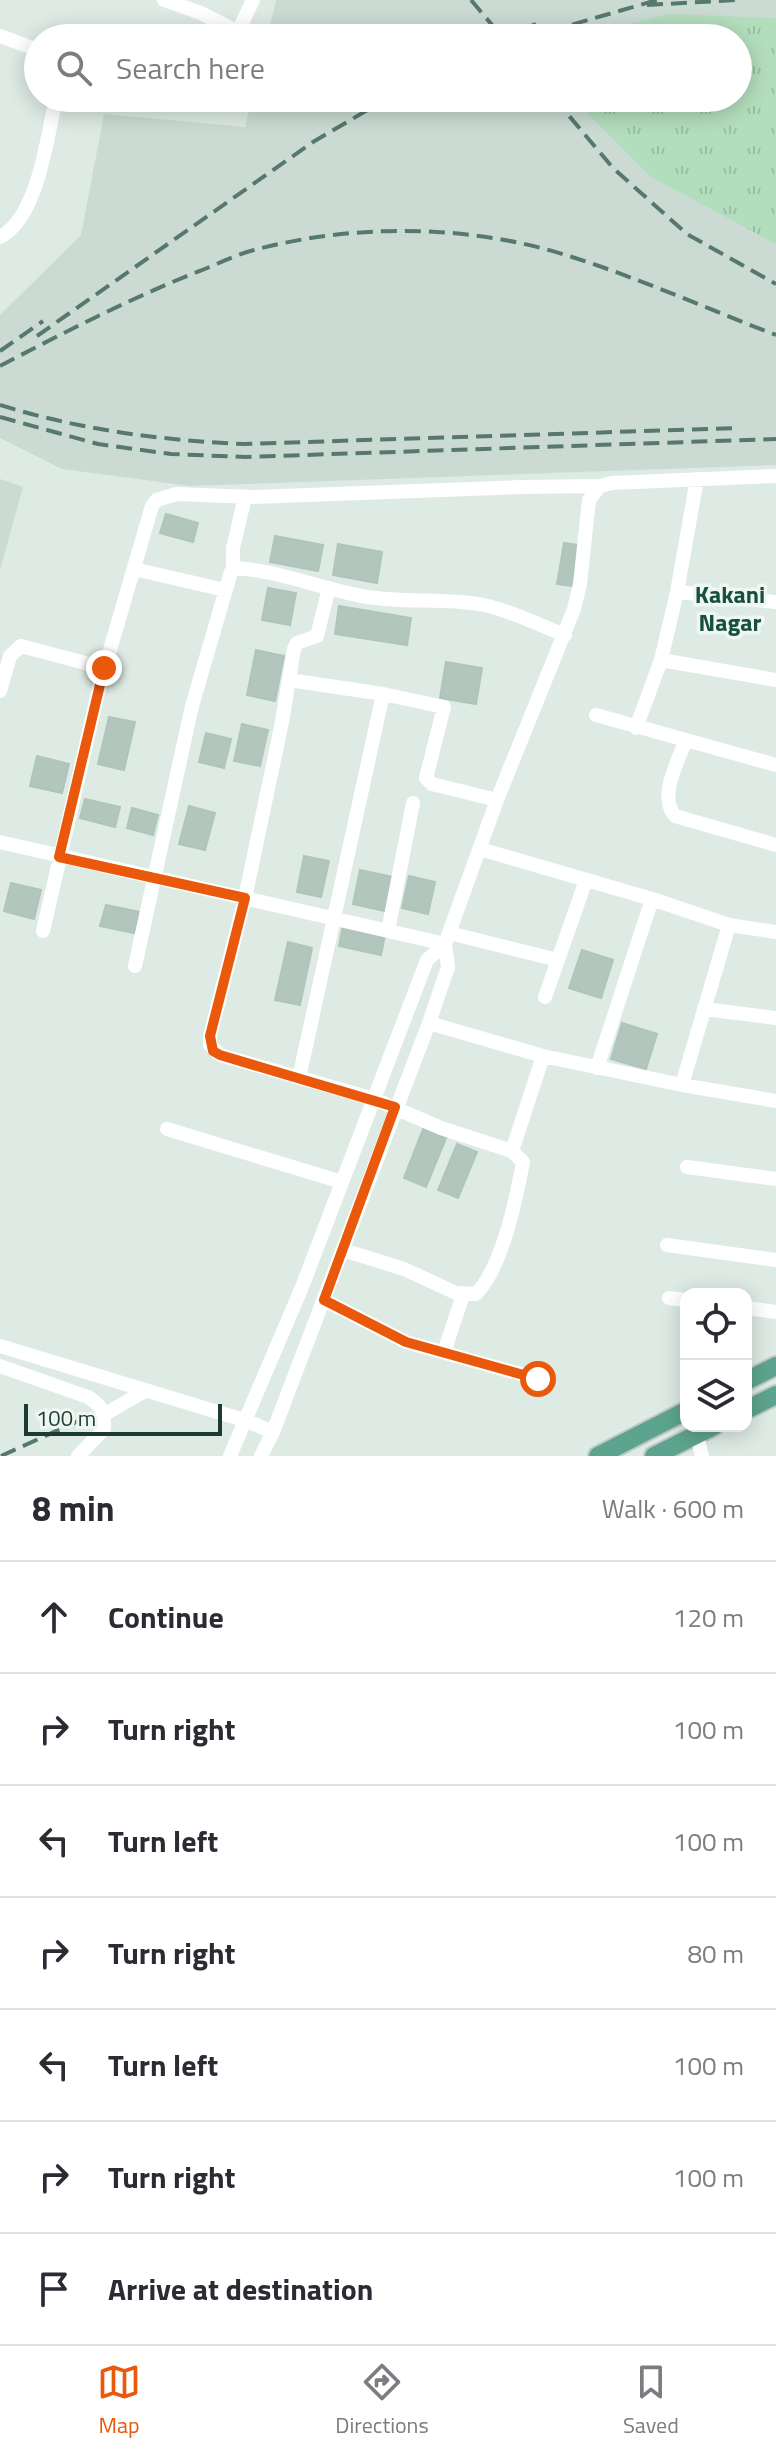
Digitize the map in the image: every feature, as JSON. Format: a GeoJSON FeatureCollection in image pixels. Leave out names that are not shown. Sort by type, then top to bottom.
{"type":"FeatureCollection","features":[{"type":"Feature","properties":{"kind":"main road"},"geometry":{"type":"LineString","coordinates":[[752,1378],[776,1366]]}},
{"type":"Feature","properties":{"kind":"main road"},"geometry":{"type":"LineString","coordinates":[[752,1407],[776,1395]]}},
{"type":"Feature","properties":{"kind":"main road"},"geometry":{"type":"LineString","coordinates":[[598,1456],[680,1414]]}},
{"type":"Feature","properties":{"kind":"main road"},"geometry":{"type":"LineString","coordinates":[[654,1456],[703,1432]]}},
{"type":"Feature","properties":{"kind":"street"},"geometry":{"type":"LineString","coordinates":[[164,0],[201,13],[218,24]]}},
{"type":"Feature","properties":{"kind":"street"},"geometry":{"type":"LineString","coordinates":[[241,24],[253,0]]}},
{"type":"Feature","properties":{"kind":"street"},"geometry":{"type":"LineString","coordinates":[[0,36],[24,45]]}},
{"type":"Feature","properties":{"kind":"street"},"geometry":{"type":"LineString","coordinates":[[0,237],[15,228],[28,208],[52,112]]}},
{"type":"Feature","properties":{"kind":"street"},"geometry":{"type":"LineString","coordinates":[[43,931],[104,668],[152,506],[157,500],[176,494],[245,497],[600,486],[776,476]]}},
{"type":"Feature","properties":{"kind":"street"},"geometry":{"type":"LineString","coordinates":[[636,728],[661,660],[677,592],[697,479]]}},
{"type":"Feature","properties":{"kind":"street"},"geometry":{"type":"LineString","coordinates":[[230,1456],[247,1421],[342,1182],[427,960],[447,938],[497,800],[565,635],[580,584],[589,500],[600,486]]}},
{"type":"Feature","properties":{"kind":"street"},"geometry":{"type":"LineString","coordinates":[[135,966],[192,706],[233,570],[233,548],[245,497]]}},
{"type":"Feature","properties":{"kind":"street"},"geometry":{"type":"LineString","coordinates":[[134,569],[225,590]]}},
{"type":"Feature","properties":{"kind":"street"},"geometry":{"type":"LineString","coordinates":[[233,570],[264,572],[401,602],[450,601],[487,606],[565,635]]}},
{"type":"Feature","properties":{"kind":"street"},"geometry":{"type":"LineString","coordinates":[[329,588],[317,636],[297,643],[245,898],[210,1045],[220,1055],[374,1099],[441,1128],[512,1151],[523,1162],[511,1224],[482,1288],[476,1294],[463,1295],[404,1269],[343,1250]]}},
{"type":"Feature","properties":{"kind":"street"},"geometry":{"type":"LineString","coordinates":[[677,592],[776,602]]}},
{"type":"Feature","properties":{"kind":"street"},"geometry":{"type":"LineString","coordinates":[[0,691],[10,656],[21,646],[104,668]]}},
{"type":"Feature","properties":{"kind":"street"},"geometry":{"type":"LineString","coordinates":[[661,660],[776,680]]}},
{"type":"Feature","properties":{"kind":"street"},"geometry":{"type":"LineString","coordinates":[[289,680],[444,707],[426,778],[432,784],[497,800]]}},
{"type":"Feature","properties":{"kind":"street"},"geometry":{"type":"LineString","coordinates":[[299,1078],[383,694]]}},
{"type":"Feature","properties":{"kind":"street"},"geometry":{"type":"LineString","coordinates":[[596,715],[776,765]]}},
{"type":"Feature","properties":{"kind":"street"},"geometry":{"type":"LineString","coordinates":[[685,741],[667,797],[669,809],[675,816],[776,845]]}},
{"type":"Feature","properties":{"kind":"street"},"geometry":{"type":"LineString","coordinates":[[388,931],[413,803]]}},
{"type":"Feature","properties":{"kind":"street"},"geometry":{"type":"LineString","coordinates":[[0,842],[388,931],[447,938],[558,960]]}},
{"type":"Feature","properties":{"kind":"street"},"geometry":{"type":"LineString","coordinates":[[480,849],[729,925],[776,932]]}},
{"type":"Feature","properties":{"kind":"street"},"geometry":{"type":"LineString","coordinates":[[545,997],[586,880]]}},
{"type":"Feature","properties":{"kind":"street"},"geometry":{"type":"LineString","coordinates":[[597,1068],[652,899]]}},
{"type":"Feature","properties":{"kind":"street"},"geometry":{"type":"LineString","coordinates":[[682,1085],[729,925]]}},
{"type":"Feature","properties":{"kind":"street"},"geometry":{"type":"LineString","coordinates":[[261,1456],[273,1432],[429,1023],[448,967],[447,938]]}},
{"type":"Feature","properties":{"kind":"street"},"geometry":{"type":"LineString","coordinates":[[704,1009],[776,1018]]}},
{"type":"Feature","properties":{"kind":"street"},"geometry":{"type":"LineString","coordinates":[[429,1023],[543,1056],[776,1101]]}},
{"type":"Feature","properties":{"kind":"street"},"geometry":{"type":"LineString","coordinates":[[512,1151],[543,1056]]}},
{"type":"Feature","properties":{"kind":"street"},"geometry":{"type":"LineString","coordinates":[[167,1129],[342,1182]]}},
{"type":"Feature","properties":{"kind":"street"},"geometry":{"type":"LineString","coordinates":[[687,1167],[776,1179]]}},
{"type":"Feature","properties":{"kind":"street"},"geometry":{"type":"LineString","coordinates":[[667,1245],[776,1260]]}},
{"type":"Feature","properties":{"kind":"street"},"geometry":{"type":"LineString","coordinates":[[444,1352],[463,1295]]}},
{"type":"Feature","properties":{"kind":"street"},"geometry":{"type":"LineString","coordinates":[[669,1298],[680,1299]]}},
{"type":"Feature","properties":{"kind":"street"},"geometry":{"type":"LineString","coordinates":[[324,1300],[406,1342],[538,1379]]}},
{"type":"Feature","properties":{"kind":"street"},"geometry":{"type":"LineString","coordinates":[[752,1309],[776,1312]]}},
{"type":"Feature","properties":{"kind":"street"},"geometry":{"type":"LineString","coordinates":[[0,1346],[247,1421],[273,1432]]}},
{"type":"Feature","properties":{"kind":"street"},"geometry":{"type":"LineString","coordinates":[[0,1366],[88,1397],[99,1404],[105,1414],[104,1429],[78,1456]]}},
{"type":"Feature","properties":{"kind":"street"},"geometry":{"type":"LineString","coordinates":[[105,1414],[145,1391]]}},
{"type":"Feature","properties":{"kind":"street"},"geometry":{"type":"LineString","coordinates":[[697,1435],[702,1456]]}},
{"type":"Feature","properties":{"kind":"shaded area"},"geometry":{"type":"Polygon","coordinates":[[[276,0],[776,0],[776,465],[190,486],[62,469],[0,438],[0,315],[81,235],[104,114],[245,127],[249,112],[752,112],[752,24],[270,24],[276,0]]]}},
{"type":"Feature","properties":{"kind":"shaded area"},"geometry":{"type":"Polygon","coordinates":[[[0,479],[23,487],[0,570],[0,479]]]}},
{"type":"Feature","properties":{"kind":"green space"},"geometry":{"type":"Polygon","coordinates":[[[669,14],[776,18],[776,244],[651,177],[586,112],[752,112],[752,24],[629,24],[669,14]]]}},
{"type":"Feature","properties":{"kind":"building"},"geometry":{"type":"Polygon","coordinates":[[[166,514],[198,523],[193,542],[160,533],[166,514]]]}},
{"type":"Feature","properties":{"kind":"building"},"geometry":{"type":"Polygon","coordinates":[[[275,536],[323,545],[318,571],[270,562],[275,536]]]}},
{"type":"Feature","properties":{"kind":"building"},"geometry":{"type":"Polygon","coordinates":[[[564,543],[579,545],[572,586],[557,584],[564,543]]]}},
{"type":"Feature","properties":{"kind":"building"},"geometry":{"type":"Polygon","coordinates":[[[338,544],[382,552],[377,583],[333,575],[338,544]]]}},
{"type":"Feature","properties":{"kind":"building"},"geometry":{"type":"Polygon","coordinates":[[[268,588],[296,593],[290,625],[262,620],[268,588]]]}},
{"type":"Feature","properties":{"kind":"building"},"geometry":{"type":"Polygon","coordinates":[[[339,606],[411,618],[407,645],[335,634],[339,606]]]}},
{"type":"Feature","properties":{"kind":"building"},"geometry":{"type":"Polygon","coordinates":[[[256,650],[284,656],[275,701],[247,695],[256,650]]]}},
{"type":"Feature","properties":{"kind":"building"},"geometry":{"type":"Polygon","coordinates":[[[446,662],[482,668],[476,704],[440,698],[446,662]]]}},
{"type":"Feature","properties":{"kind":"building"},"geometry":{"type":"Polygon","coordinates":[[[109,717],[135,722],[124,770],[98,764],[109,717]]]}},
{"type":"Feature","properties":{"kind":"building"},"geometry":{"type":"Polygon","coordinates":[[[242,724],[268,730],[260,766],[234,761],[242,724]]]}},
{"type":"Feature","properties":{"kind":"building"},"geometry":{"type":"Polygon","coordinates":[[[206,733],[231,739],[224,768],[199,762],[206,733]]]}},
{"type":"Feature","properties":{"kind":"building"},"geometry":{"type":"Polygon","coordinates":[[[37,756],[69,764],[62,793],[30,786],[37,756]]]}},
{"type":"Feature","properties":{"kind":"building"},"geometry":{"type":"Polygon","coordinates":[[[85,799],[120,807],[115,827],[80,818],[85,799]]]}},
{"type":"Feature","properties":{"kind":"building"},"geometry":{"type":"Polygon","coordinates":[[[189,806],[215,813],[205,850],[179,844],[189,806]]]}},
{"type":"Feature","properties":{"kind":"building"},"geometry":{"type":"Polygon","coordinates":[[[132,808],[158,815],[153,835],[127,828],[132,808]]]}},
{"type":"Feature","properties":{"kind":"building"},"geometry":{"type":"Polygon","coordinates":[[[304,856],[329,861],[321,897],[297,892],[304,856]]]}},
{"type":"Feature","properties":{"kind":"building"},"geometry":{"type":"Polygon","coordinates":[[[360,870],[393,877],[385,911],[353,904],[360,870]]]}},
{"type":"Feature","properties":{"kind":"building"},"geometry":{"type":"Polygon","coordinates":[[[409,876],[435,882],[428,914],[402,908],[409,876]]]}},
{"type":"Feature","properties":{"kind":"building"},"geometry":{"type":"Polygon","coordinates":[[[11,883],[41,890],[34,919],[4,911],[11,883]]]}},
{"type":"Feature","properties":{"kind":"building"},"geometry":{"type":"Polygon","coordinates":[[[106,905],[140,912],[134,933],[100,926],[106,905]]]}},
{"type":"Feature","properties":{"kind":"building"},"geometry":{"type":"Polygon","coordinates":[[[343,925],[385,935],[381,955],[339,946],[343,925]]]}},
{"type":"Feature","properties":{"kind":"building"},"geometry":{"type":"Polygon","coordinates":[[[288,942],[312,948],[300,1005],[275,1000],[288,942]]]}},
{"type":"Feature","properties":{"kind":"building"},"geometry":{"type":"Polygon","coordinates":[[[582,950],[613,960],[601,998],[569,988],[582,950]]]}},
{"type":"Feature","properties":{"kind":"building"},"geometry":{"type":"Polygon","coordinates":[[[622,1023],[657,1034],[646,1069],[611,1059],[622,1023]]]}},
{"type":"Feature","properties":{"kind":"building"},"geometry":{"type":"Polygon","coordinates":[[[423,1129],[446,1138],[426,1187],[404,1178],[423,1129]]]}},
{"type":"Feature","properties":{"kind":"building"},"geometry":{"type":"Polygon","coordinates":[[[457,1144],[477,1152],[458,1198],[438,1190],[457,1144]]]}},
{"type":"Feature","properties":{"kind":"railway"},"geometry":{"type":"LineString","coordinates":[[471,0],[491,24]]}},
{"type":"Feature","properties":{"kind":"railway"},"geometry":{"type":"LineString","coordinates":[[574,24],[657,0]]}},
{"type":"Feature","properties":{"kind":"railway"},"geometry":{"type":"LineString","coordinates":[[647,5],[737,0]]}},
{"type":"Feature","properties":{"kind":"railway"},"geometry":{"type":"LineString","coordinates":[[37,336],[313,142],[364,112]]}},
{"type":"Feature","properties":{"kind":"railway"},"geometry":{"type":"LineString","coordinates":[[566,112],[613,168],[687,234],[776,284]]}},
{"type":"Feature","properties":{"kind":"railway"},"geometry":{"type":"LineString","coordinates":[[0,366],[122,305],[240,255],[293,241],[373,232],[454,233],[534,246],[623,275],[776,335]]}},
{"type":"Feature","properties":{"kind":"railway"},"geometry":{"type":"LineString","coordinates":[[0,351],[43,321]]}},
{"type":"Feature","properties":{"kind":"railway"},"geometry":{"type":"LineString","coordinates":[[0,405],[60,421],[120,432],[243,444],[740,428]]}},
{"type":"Feature","properties":{"kind":"railway"},"geometry":{"type":"LineString","coordinates":[[0,417],[98,444],[171,454],[245,457],[776,439]]}},
{"type":"Feature","properties":{"kind":"railway"},"geometry":{"type":"LineString","coordinates":[[1,1456],[87,1417]]}},
{"type":"Feature","properties":{"kind":"district","name":"Kakani Nagar"},"geometry":{"type":"Point","coordinates":[730,609]}},
{"type":"Feature","properties":{"kind":"route"},"geometry":{"type":"LineString","coordinates":[[104,668],[59,857],[245,898],[210,1036],[213,1051],[395,1107],[324,1300],[406,1342],[538,1379]]}}]}
